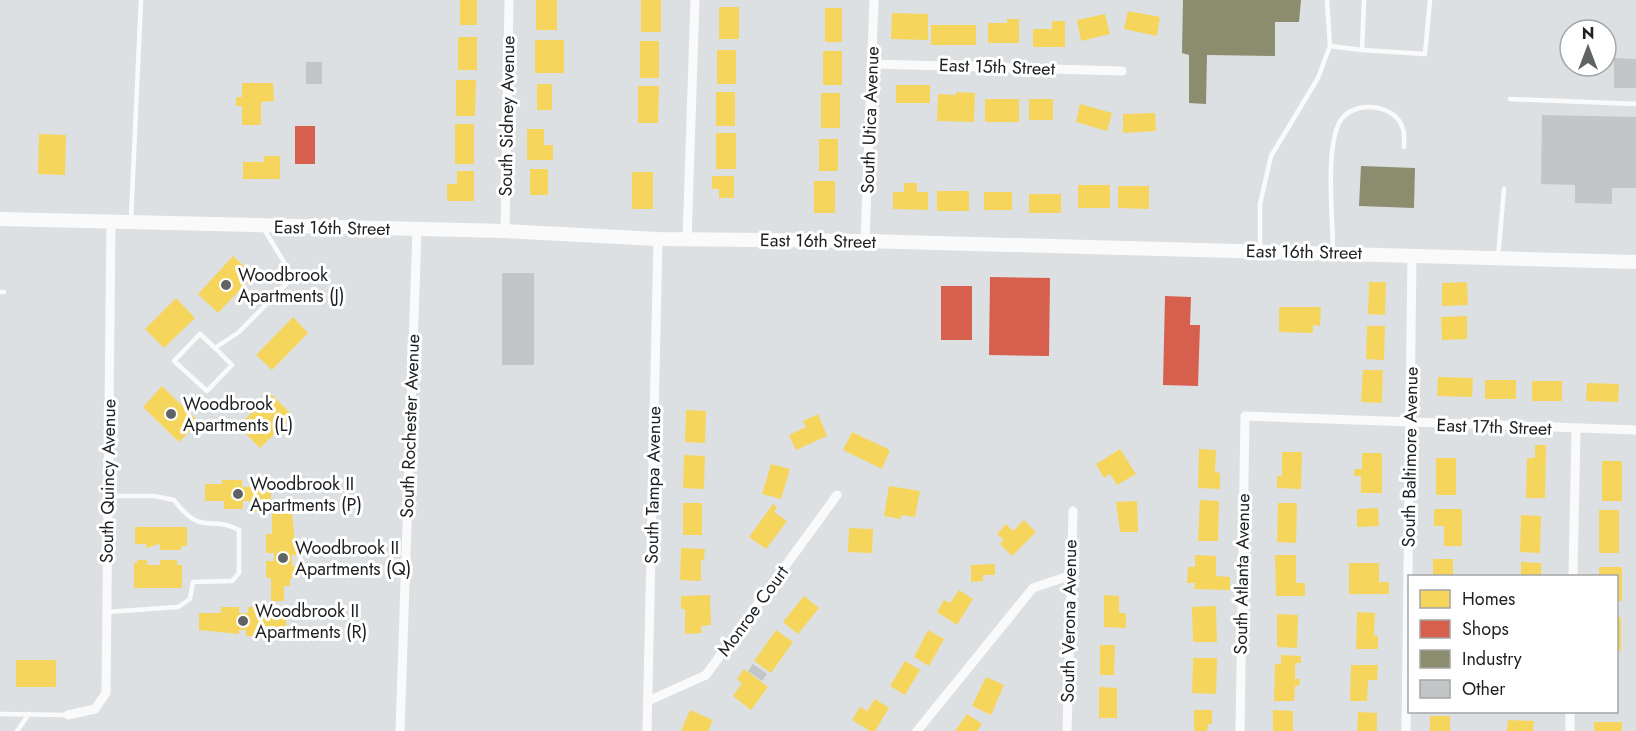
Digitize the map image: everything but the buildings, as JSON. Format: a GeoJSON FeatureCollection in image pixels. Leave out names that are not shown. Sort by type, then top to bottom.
{"type":"FeatureCollection","features":[{"type":"Feature","properties":{"kind":"street","name":"South Sidney Avenue"},"geometry":{"type":"LineString","coordinates":[[505,231],[509,0]]}},
{"type":"Feature","properties":{"kind":"street"},"geometry":{"type":"LineString","coordinates":[[687,240],[695,0]]}},
{"type":"Feature","properties":{"kind":"street","name":"South Utica Avenue"},"geometry":{"type":"LineString","coordinates":[[865,241],[874,0]]}},
{"type":"Feature","properties":{"kind":"street","name":"East 15th Street"},"geometry":{"type":"LineString","coordinates":[[873,64],[1122,71]]}},
{"type":"Feature","properties":{"kind":"street","name":"East 16th Street"},"geometry":{"type":"LineString","coordinates":[[0,219],[505,231],[687,240],[865,241],[1412,254],[1636,262]]}},
{"type":"Feature","properties":{"kind":"street","name":"South Quincy Avenue"},"geometry":{"type":"LineString","coordinates":[[68,715],[95,709],[106,693],[111,222]]}},
{"type":"Feature","properties":{"kind":"street","name":"South Rochester Avenue"},"geometry":{"type":"LineString","coordinates":[[400,731],[417,230]]}},
{"type":"Feature","properties":{"kind":"street","name":"South Tampa Avenue"},"geometry":{"type":"LineString","coordinates":[[647,731],[658,239]]}},
{"type":"Feature","properties":{"kind":"street","name":"South Baltimore Avenue"},"geometry":{"type":"LineString","coordinates":[[1409,575],[1412,254]]}},
{"type":"Feature","properties":{"kind":"street","name":"East 17th Street"},"geometry":{"type":"LineString","coordinates":[[1245,416],[1576,430],[1636,430]]}},
{"type":"Feature","properties":{"kind":"street","name":"South Atlanta Avenue"},"geometry":{"type":"LineString","coordinates":[[1240,731],[1245,416]]}},
{"type":"Feature","properties":{"kind":"street"},"geometry":{"type":"LineString","coordinates":[[1573,575],[1576,430]]}},
{"type":"Feature","properties":{"kind":"street","name":"Monroe Court"},"geometry":{"type":"LineString","coordinates":[[648,700],[706,675],[837,495]]}},
{"type":"Feature","properties":{"kind":"street","name":"South Verona Avenue"},"geometry":{"type":"LineString","coordinates":[[1067,731],[1072,511]]}},
{"type":"Feature","properties":{"kind":"street"},"geometry":{"type":"LineString","coordinates":[[917,731],[1033,588],[1069,576]]}},
{"type":"Feature","properties":{"kind":"street","name":"South Baltimore Avenue"},"geometry":{"type":"LineString","coordinates":[[1406,731],[1408,608]]}},
{"type":"Feature","properties":{"kind":"street"},"geometry":{"type":"LineString","coordinates":[[1570,713],[1570,731]]}},
{"type":"Feature","properties":{"kind":"lane"},"geometry":{"type":"LineString","coordinates":[[131,222],[141,0]]}},
{"type":"Feature","properties":{"kind":"lane"},"geometry":{"type":"LineString","coordinates":[[1260,251],[1260,204],[1271,156],[1318,78],[1330,46],[1327,0]]}},
{"type":"Feature","properties":{"kind":"lane"},"geometry":{"type":"LineString","coordinates":[[1362,50],[1364,0]]}},
{"type":"Feature","properties":{"kind":"lane"},"geometry":{"type":"LineString","coordinates":[[1330,46],[1425,54],[1430,0]]}},
{"type":"Feature","properties":{"kind":"lane"},"geometry":{"type":"LineString","coordinates":[[1510,99],[1636,104]]}},
{"type":"Feature","properties":{"kind":"lane"},"geometry":{"type":"LineString","coordinates":[[1333,253],[1332,151],[1340,121],[1355,109],[1375,106],[1392,114],[1403,128],[1404,147]]}},
{"type":"Feature","properties":{"kind":"lane"},"geometry":{"type":"LineString","coordinates":[[1498,257],[1504,189]]}},
{"type":"Feature","properties":{"kind":"lane"},"geometry":{"type":"LineString","coordinates":[[215,348],[239,332],[292,278],[263,226]]}},
{"type":"Feature","properties":{"kind":"lane"},"geometry":{"type":"LineString","coordinates":[[200,334],[215,348],[232,365],[207,391],[174,361],[200,334]]}},
{"type":"Feature","properties":{"kind":"lane"},"geometry":{"type":"LineString","coordinates":[[106,612],[178,607],[190,599],[193,582],[232,581],[238,573],[238,530],[230,525],[201,525],[184,513],[174,500],[154,496],[108,496]]}},
{"type":"Feature","properties":{"kind":"lane"},"geometry":{"type":"LineString","coordinates":[[0,714],[68,715]]}},
{"type":"Feature","properties":{"kind":"lane"},"geometry":{"type":"LineString","coordinates":[[18,731],[29,714]]}},
{"type":"Feature","properties":{"kind":"place","name":"Woodbrook Apartments (J)"},"geometry":{"type":"Point","coordinates":[226,285]}},
{"type":"Feature","properties":{"kind":"place","name":"Woodbrook Apartments (L)"},"geometry":{"type":"Point","coordinates":[171,414]}},
{"type":"Feature","properties":{"kind":"place","name":"Woodbrook II Apartments (P)"},"geometry":{"type":"Point","coordinates":[238,494]}},
{"type":"Feature","properties":{"kind":"place","name":"Woodbrook II Apartments (Q)"},"geometry":{"type":"Point","coordinates":[283,558]}},
{"type":"Feature","properties":{"kind":"place","name":"Woodbrook II Apartments (R)"},"geometry":{"type":"Point","coordinates":[243,621]}}]}
